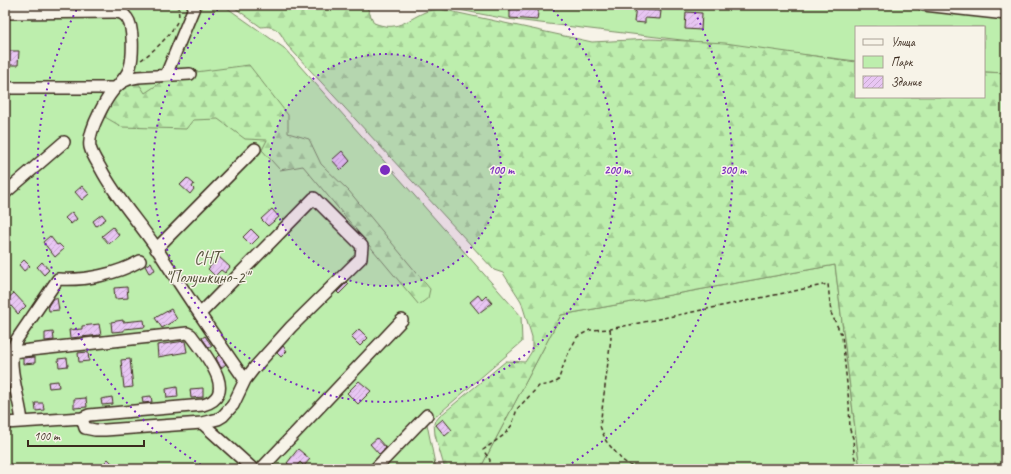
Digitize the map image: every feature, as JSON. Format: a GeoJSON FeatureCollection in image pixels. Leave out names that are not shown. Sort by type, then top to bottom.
{"type":"FeatureCollection","features":[{"type":"Feature","properties":{"kind":"street"},"geometry":{"type":"LineString","coordinates":[[166,75],[195,5]]}},
{"type":"Feature","properties":{"kind":"street"},"geometry":{"type":"LineString","coordinates":[[924,5],[1006,14]]}},
{"type":"Feature","properties":{"kind":"street"},"geometry":{"type":"LineString","coordinates":[[5,13],[114,12],[123,14],[129,21],[132,48],[130,68],[126,76],[110,95],[91,131],[90,146],[103,173],[117,195],[156,249],[245,380]]}},
{"type":"Feature","properties":{"kind":"street"},"geometry":{"type":"LineString","coordinates":[[5,88],[117,86],[131,78],[190,74]]}},
{"type":"Feature","properties":{"kind":"street"},"geometry":{"type":"LineString","coordinates":[[5,193],[64,142]]}},
{"type":"Feature","properties":{"kind":"street"},"geometry":{"type":"LineString","coordinates":[[156,249],[255,149]]}},
{"type":"Feature","properties":{"kind":"street"},"geometry":{"type":"LineString","coordinates":[[82,418],[85,428],[95,430],[202,423],[218,419],[228,411],[245,380],[286,333],[360,258],[362,246],[314,198],[200,314]]}},
{"type":"Feature","properties":{"kind":"street"},"geometry":{"type":"LineString","coordinates":[[22,422],[13,369],[12,352],[17,339],[58,280],[97,276],[125,268],[140,261]]}},
{"type":"Feature","properties":{"kind":"street"},"geometry":{"type":"LineString","coordinates":[[261,469],[402,320]]}},
{"type":"Feature","properties":{"kind":"street"},"geometry":{"type":"LineString","coordinates":[[5,423],[82,418],[89,415],[203,405],[214,400],[219,392],[218,377],[191,335],[187,333],[12,352]]}},
{"type":"Feature","properties":{"kind":"street"},"geometry":{"type":"LineString","coordinates":[[375,469],[427,415]]}},
{"type":"Feature","properties":{"kind":"street"},"geometry":{"type":"LineString","coordinates":[[202,423],[253,469]]}},
{"type":"Feature","properties":{"kind":"path"},"geometry":{"type":"LineString","coordinates":[[130,68],[152,52],[174,27],[179,18],[178,5]]}},
{"type":"Feature","properties":{"kind":"path"},"geometry":{"type":"LineString","coordinates":[[489,469],[490,460],[483,450],[504,435],[512,425],[517,409],[539,386],[558,381],[566,358],[577,337],[590,330],[610,329],[828,284],[831,313],[842,336],[850,403],[850,430],[853,438],[854,455],[858,469]]}},
{"type":"Feature","properties":{"kind":"path"},"geometry":{"type":"LineString","coordinates":[[610,329],[611,338],[600,426],[606,441],[622,460],[635,469]]}},
{"type":"Feature","properties":{"kind":"green space","name":"СНТ \"Полушкино-2\""},"geometry":{"type":"Polygon","coordinates":[[[5,5],[223,5],[284,48],[521,316],[522,342],[427,424],[436,469],[5,469],[5,5]]]}},
{"type":"Feature","properties":{"kind":"green space"},"geometry":{"type":"Polygon","coordinates":[[[231,5],[366,5],[374,23],[389,26],[401,24],[427,11],[440,9],[592,42],[650,39],[725,43],[855,62],[855,98],[985,98],[985,72],[1006,73],[1006,469],[860,469],[835,265],[561,315],[480,469],[444,469],[435,435],[434,423],[440,416],[506,361],[525,362],[532,351],[532,337],[521,301],[503,273],[494,270],[287,45],[277,30],[271,27],[261,27],[231,5]]]}},
{"type":"Feature","properties":{"kind":"green space"},"geometry":{"type":"Polygon","coordinates":[[[433,5],[1006,5],[1006,73],[985,72],[985,26],[855,26],[855,61],[507,19],[433,5]]]}},
{"type":"Feature","properties":{"kind":"green space"},"geometry":{"type":"Polygon","coordinates":[[[249,65],[288,115],[288,133],[309,139],[321,164],[349,191],[430,289],[428,298],[419,305],[303,166],[280,170],[262,150],[267,140],[245,139],[218,119],[193,120],[186,129],[122,127],[105,117],[117,90],[126,84],[139,84],[145,93],[160,83],[196,72],[249,65]]]}},
{"type":"Feature","properties":{"kind":"green space"},"geometry":{"type":"Polygon","coordinates":[[[835,265],[860,469],[480,469],[561,315],[835,265]]]}},
{"type":"Feature","properties":{"kind":"building"},"geometry":{"type":"Polygon","coordinates":[[[530,5],[539,5],[537,20],[510,18],[510,6],[530,8],[530,5]]]}},
{"type":"Feature","properties":{"kind":"building"},"geometry":{"type":"Polygon","coordinates":[[[636,6],[646,7],[646,10],[661,11],[660,19],[645,18],[645,23],[634,22],[636,6]]]}},
{"type":"Feature","properties":{"kind":"building"},"geometry":{"type":"Polygon","coordinates":[[[686,12],[702,13],[701,30],[685,29],[686,12]]]}},
{"type":"Feature","properties":{"kind":"building"},"geometry":{"type":"Polygon","coordinates":[[[5,51],[19,51],[18,65],[5,65],[5,51]]]}},
{"type":"Feature","properties":{"kind":"building"},"geometry":{"type":"Polygon","coordinates":[[[342,151],[350,161],[341,170],[332,160],[342,151]]]}},
{"type":"Feature","properties":{"kind":"building"},"geometry":{"type":"Polygon","coordinates":[[[187,178],[194,184],[192,187],[194,189],[190,194],[180,185],[187,178]]]}},
{"type":"Feature","properties":{"kind":"building"},"geometry":{"type":"Polygon","coordinates":[[[82,186],[89,194],[82,200],[75,192],[82,186]]]}},
{"type":"Feature","properties":{"kind":"building"},"geometry":{"type":"Polygon","coordinates":[[[272,209],[279,217],[268,226],[261,219],[272,209]]]}},
{"type":"Feature","properties":{"kind":"building"},"geometry":{"type":"Polygon","coordinates":[[[72,212],[77,219],[71,224],[65,218],[72,212]]]}},
{"type":"Feature","properties":{"kind":"building"},"geometry":{"type":"Polygon","coordinates":[[[102,214],[106,219],[96,226],[93,221],[102,214]]]}},
{"type":"Feature","properties":{"kind":"building"},"geometry":{"type":"Polygon","coordinates":[[[113,227],[119,235],[109,244],[102,236],[113,227]]]}},
{"type":"Feature","properties":{"kind":"building"},"geometry":{"type":"Polygon","coordinates":[[[251,229],[259,237],[251,245],[243,237],[251,229]]]}},
{"type":"Feature","properties":{"kind":"building"},"geometry":{"type":"Polygon","coordinates":[[[50,236],[57,245],[59,244],[64,249],[55,257],[43,242],[50,236]]]}},
{"type":"Feature","properties":{"kind":"building"},"geometry":{"type":"Polygon","coordinates":[[[219,257],[230,267],[225,273],[221,270],[215,276],[208,269],[219,257]]]}},
{"type":"Feature","properties":{"kind":"building"},"geometry":{"type":"Polygon","coordinates":[[[24,260],[30,266],[24,271],[19,265],[24,260]]]}},
{"type":"Feature","properties":{"kind":"building"},"geometry":{"type":"Polygon","coordinates":[[[42,262],[49,270],[44,275],[37,267],[42,262]]]}},
{"type":"Feature","properties":{"kind":"building"},"geometry":{"type":"Polygon","coordinates":[[[151,262],[155,270],[149,273],[145,266],[151,262]]]}},
{"type":"Feature","properties":{"kind":"building"},"geometry":{"type":"Polygon","coordinates":[[[347,282],[349,284],[339,294],[337,292],[347,282]]]}},
{"type":"Feature","properties":{"kind":"building"},"geometry":{"type":"Polygon","coordinates":[[[127,287],[128,298],[115,299],[114,288],[127,287]]]}},
{"type":"Feature","properties":{"kind":"building"},"geometry":{"type":"Polygon","coordinates":[[[14,293],[26,306],[18,314],[6,300],[14,293]]]}},
{"type":"Feature","properties":{"kind":"building"},"geometry":{"type":"Polygon","coordinates":[[[478,295],[482,300],[486,296],[492,303],[479,313],[470,302],[478,295]]]}},
{"type":"Feature","properties":{"kind":"building"},"geometry":{"type":"Polygon","coordinates":[[[53,298],[57,298],[59,310],[49,311],[48,306],[53,298]]]}},
{"type":"Feature","properties":{"kind":"building"},"geometry":{"type":"Polygon","coordinates":[[[171,309],[177,319],[162,328],[155,318],[171,309]]]}},
{"type":"Feature","properties":{"kind":"building"},"geometry":{"type":"Polygon","coordinates":[[[123,320],[123,322],[144,320],[145,327],[112,332],[111,322],[123,320]]]}},
{"type":"Feature","properties":{"kind":"building"},"geometry":{"type":"Polygon","coordinates":[[[99,324],[101,335],[70,338],[69,330],[82,329],[82,326],[99,324]]]}},
{"type":"Feature","properties":{"kind":"building"},"geometry":{"type":"Polygon","coordinates":[[[359,329],[368,338],[360,346],[351,337],[359,329]]]}},
{"type":"Feature","properties":{"kind":"building"},"geometry":{"type":"Polygon","coordinates":[[[53,332],[54,340],[45,341],[45,333],[53,332]]]}},
{"type":"Feature","properties":{"kind":"building"},"geometry":{"type":"Polygon","coordinates":[[[205,336],[212,346],[209,348],[202,338],[205,336]]]}},
{"type":"Feature","properties":{"kind":"building"},"geometry":{"type":"Polygon","coordinates":[[[185,341],[187,352],[158,357],[157,345],[185,341]]]}},
{"type":"Feature","properties":{"kind":"building"},"geometry":{"type":"Polygon","coordinates":[[[283,346],[287,351],[281,357],[277,353],[283,346]]]}},
{"type":"Feature","properties":{"kind":"building"},"geometry":{"type":"Polygon","coordinates":[[[88,352],[89,361],[79,362],[78,353],[88,352]]]}},
{"type":"Feature","properties":{"kind":"building"},"geometry":{"type":"Polygon","coordinates":[[[219,355],[226,364],[221,368],[216,358],[219,355]]]}},
{"type":"Feature","properties":{"kind":"building"},"geometry":{"type":"Polygon","coordinates":[[[35,357],[35,363],[23,364],[23,358],[35,357]]]}},
{"type":"Feature","properties":{"kind":"building"},"geometry":{"type":"Polygon","coordinates":[[[67,358],[68,366],[59,367],[58,359],[67,358]]]}},
{"type":"Feature","properties":{"kind":"building"},"geometry":{"type":"Polygon","coordinates":[[[130,359],[133,387],[124,388],[121,360],[130,359]]]}},
{"type":"Feature","properties":{"kind":"building"},"geometry":{"type":"Polygon","coordinates":[[[58,381],[59,387],[49,388],[48,382],[58,381]]]}},
{"type":"Feature","properties":{"kind":"building"},"geometry":{"type":"Polygon","coordinates":[[[359,381],[371,391],[358,404],[347,393],[359,381]]]}},
{"type":"Feature","properties":{"kind":"building"},"geometry":{"type":"Polygon","coordinates":[[[177,387],[178,397],[167,398],[166,389],[177,387]]]}},
{"type":"Feature","properties":{"kind":"building"},"geometry":{"type":"Polygon","coordinates":[[[203,388],[203,397],[191,398],[190,389],[203,388]]]}},
{"type":"Feature","properties":{"kind":"building"},"geometry":{"type":"Polygon","coordinates":[[[151,396],[152,402],[143,403],[142,397],[151,396]]]}},
{"type":"Feature","properties":{"kind":"building"},"geometry":{"type":"Polygon","coordinates":[[[112,397],[113,404],[102,405],[101,399],[112,397]]]}},
{"type":"Feature","properties":{"kind":"building"},"geometry":{"type":"Polygon","coordinates":[[[86,398],[87,407],[74,408],[74,399],[86,398]]]}},
{"type":"Feature","properties":{"kind":"building"},"geometry":{"type":"Polygon","coordinates":[[[35,403],[43,403],[44,410],[36,411],[35,403]]]}},
{"type":"Feature","properties":{"kind":"building"},"geometry":{"type":"Polygon","coordinates":[[[443,419],[452,430],[445,436],[436,425],[443,419]]]}},
{"type":"Feature","properties":{"kind":"building"},"geometry":{"type":"Polygon","coordinates":[[[377,438],[386,448],[379,454],[370,444],[377,438]]]}},
{"type":"Feature","properties":{"kind":"building"},"geometry":{"type":"Polygon","coordinates":[[[298,449],[310,459],[304,466],[300,462],[294,469],[287,463],[298,449]]]}},
{"type":"Feature","properties":{"kind":"building"},"geometry":{"type":"Polygon","coordinates":[[[108,459],[114,465],[110,469],[103,464],[108,459]]]}}]}
